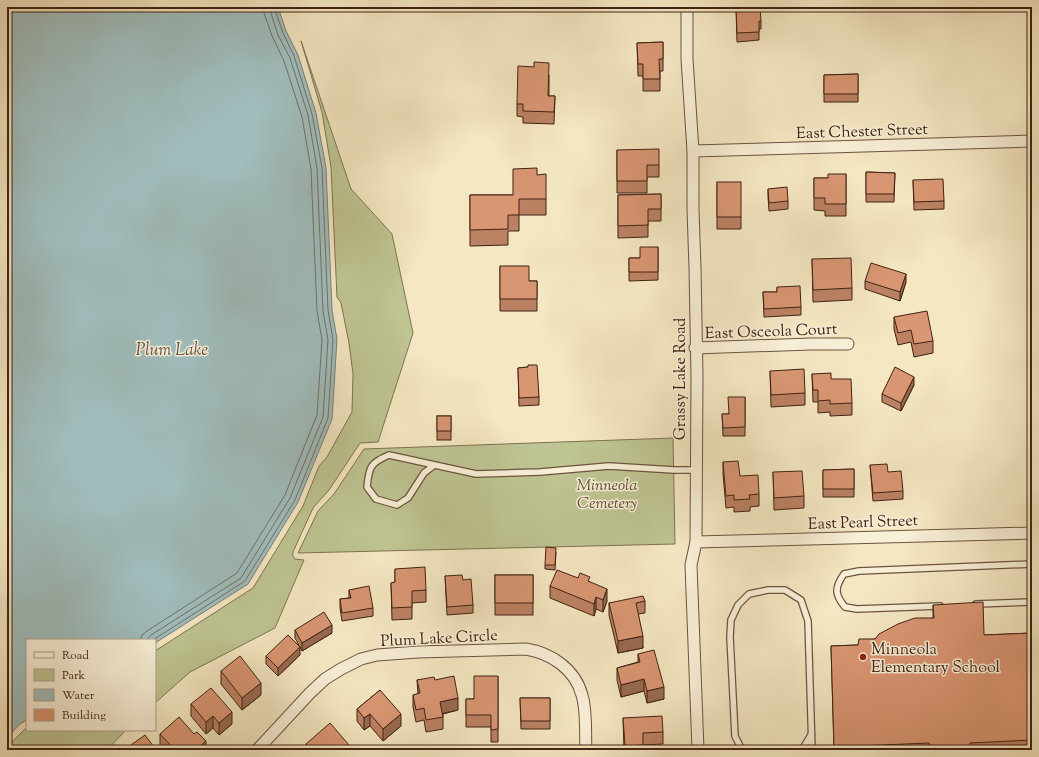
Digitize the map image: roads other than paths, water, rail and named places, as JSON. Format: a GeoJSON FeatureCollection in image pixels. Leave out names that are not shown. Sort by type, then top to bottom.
{"type":"FeatureCollection","features":[{"type":"Feature","properties":{"kind":"street","name":"Grassy Lake Road"},"geometry":{"type":"LineString","coordinates":[[687,7],[687,59],[694,151],[695,348],[697,377],[695,470],[696,542],[691,565],[698,750]]}},
{"type":"Feature","properties":{"kind":"street","name":"East Chester Street"},"geometry":{"type":"LineString","coordinates":[[694,151],[1032,141]]}},
{"type":"Feature","properties":{"kind":"street","name":"East Osceola Court"},"geometry":{"type":"LineString","coordinates":[[695,348],[848,344]]}},
{"type":"Feature","properties":{"kind":"street","name":"East Pearl Street"},"geometry":{"type":"LineString","coordinates":[[696,542],[1032,533]]}},
{"type":"Feature","properties":{"kind":"street","name":"Plum Lake Circle"},"geometry":{"type":"LineString","coordinates":[[257,750],[325,679],[341,669],[361,660],[377,656],[418,652],[526,649],[550,656],[562,664],[572,675],[583,696],[586,750]]}},
{"type":"Feature","properties":{"kind":"lane"},"geometry":{"type":"LineString","coordinates":[[433,466],[424,474],[408,498],[397,505],[376,499],[367,487],[369,472],[376,461],[389,456],[476,474],[540,472],[609,466],[695,470]]}},
{"type":"Feature","properties":{"kind":"lane"},"geometry":{"type":"LineString","coordinates":[[943,606],[857,609],[845,608],[837,598],[837,584],[844,574],[859,571],[1032,564]]}},
{"type":"Feature","properties":{"kind":"lane"},"geometry":{"type":"LineString","coordinates":[[742,750],[735,736],[730,626],[731,620],[738,605],[749,594],[768,590],[785,590],[801,600],[808,621],[812,750]]}},
{"type":"Feature","properties":{"kind":"lane"},"geometry":{"type":"LineString","coordinates":[[967,605],[1032,602]]}},
{"type":"Feature","properties":{"kind":"lane"},"geometry":{"type":"LineString","coordinates":[[802,750],[811,734]]}},
{"type":"Feature","properties":{"kind":"water","name":"Plum Lake"},"geometry":{"type":"Polygon","coordinates":[[[7,7],[278,7],[286,31],[298,55],[316,113],[326,168],[332,310],[337,339],[332,419],[298,502],[248,584],[156,642],[156,639],[26,639],[26,721],[20,724],[7,738],[7,7]]]}},
{"type":"Feature","properties":{"kind":"place","name":"Minneola Elementary School"},"geometry":{"type":"Point","coordinates":[863,657]}},
{"type":"Feature","properties":{"kind":"park label","name":"Minneola Cemetery"},"geometry":{"type":"Point","coordinates":[607,493]}}]}
